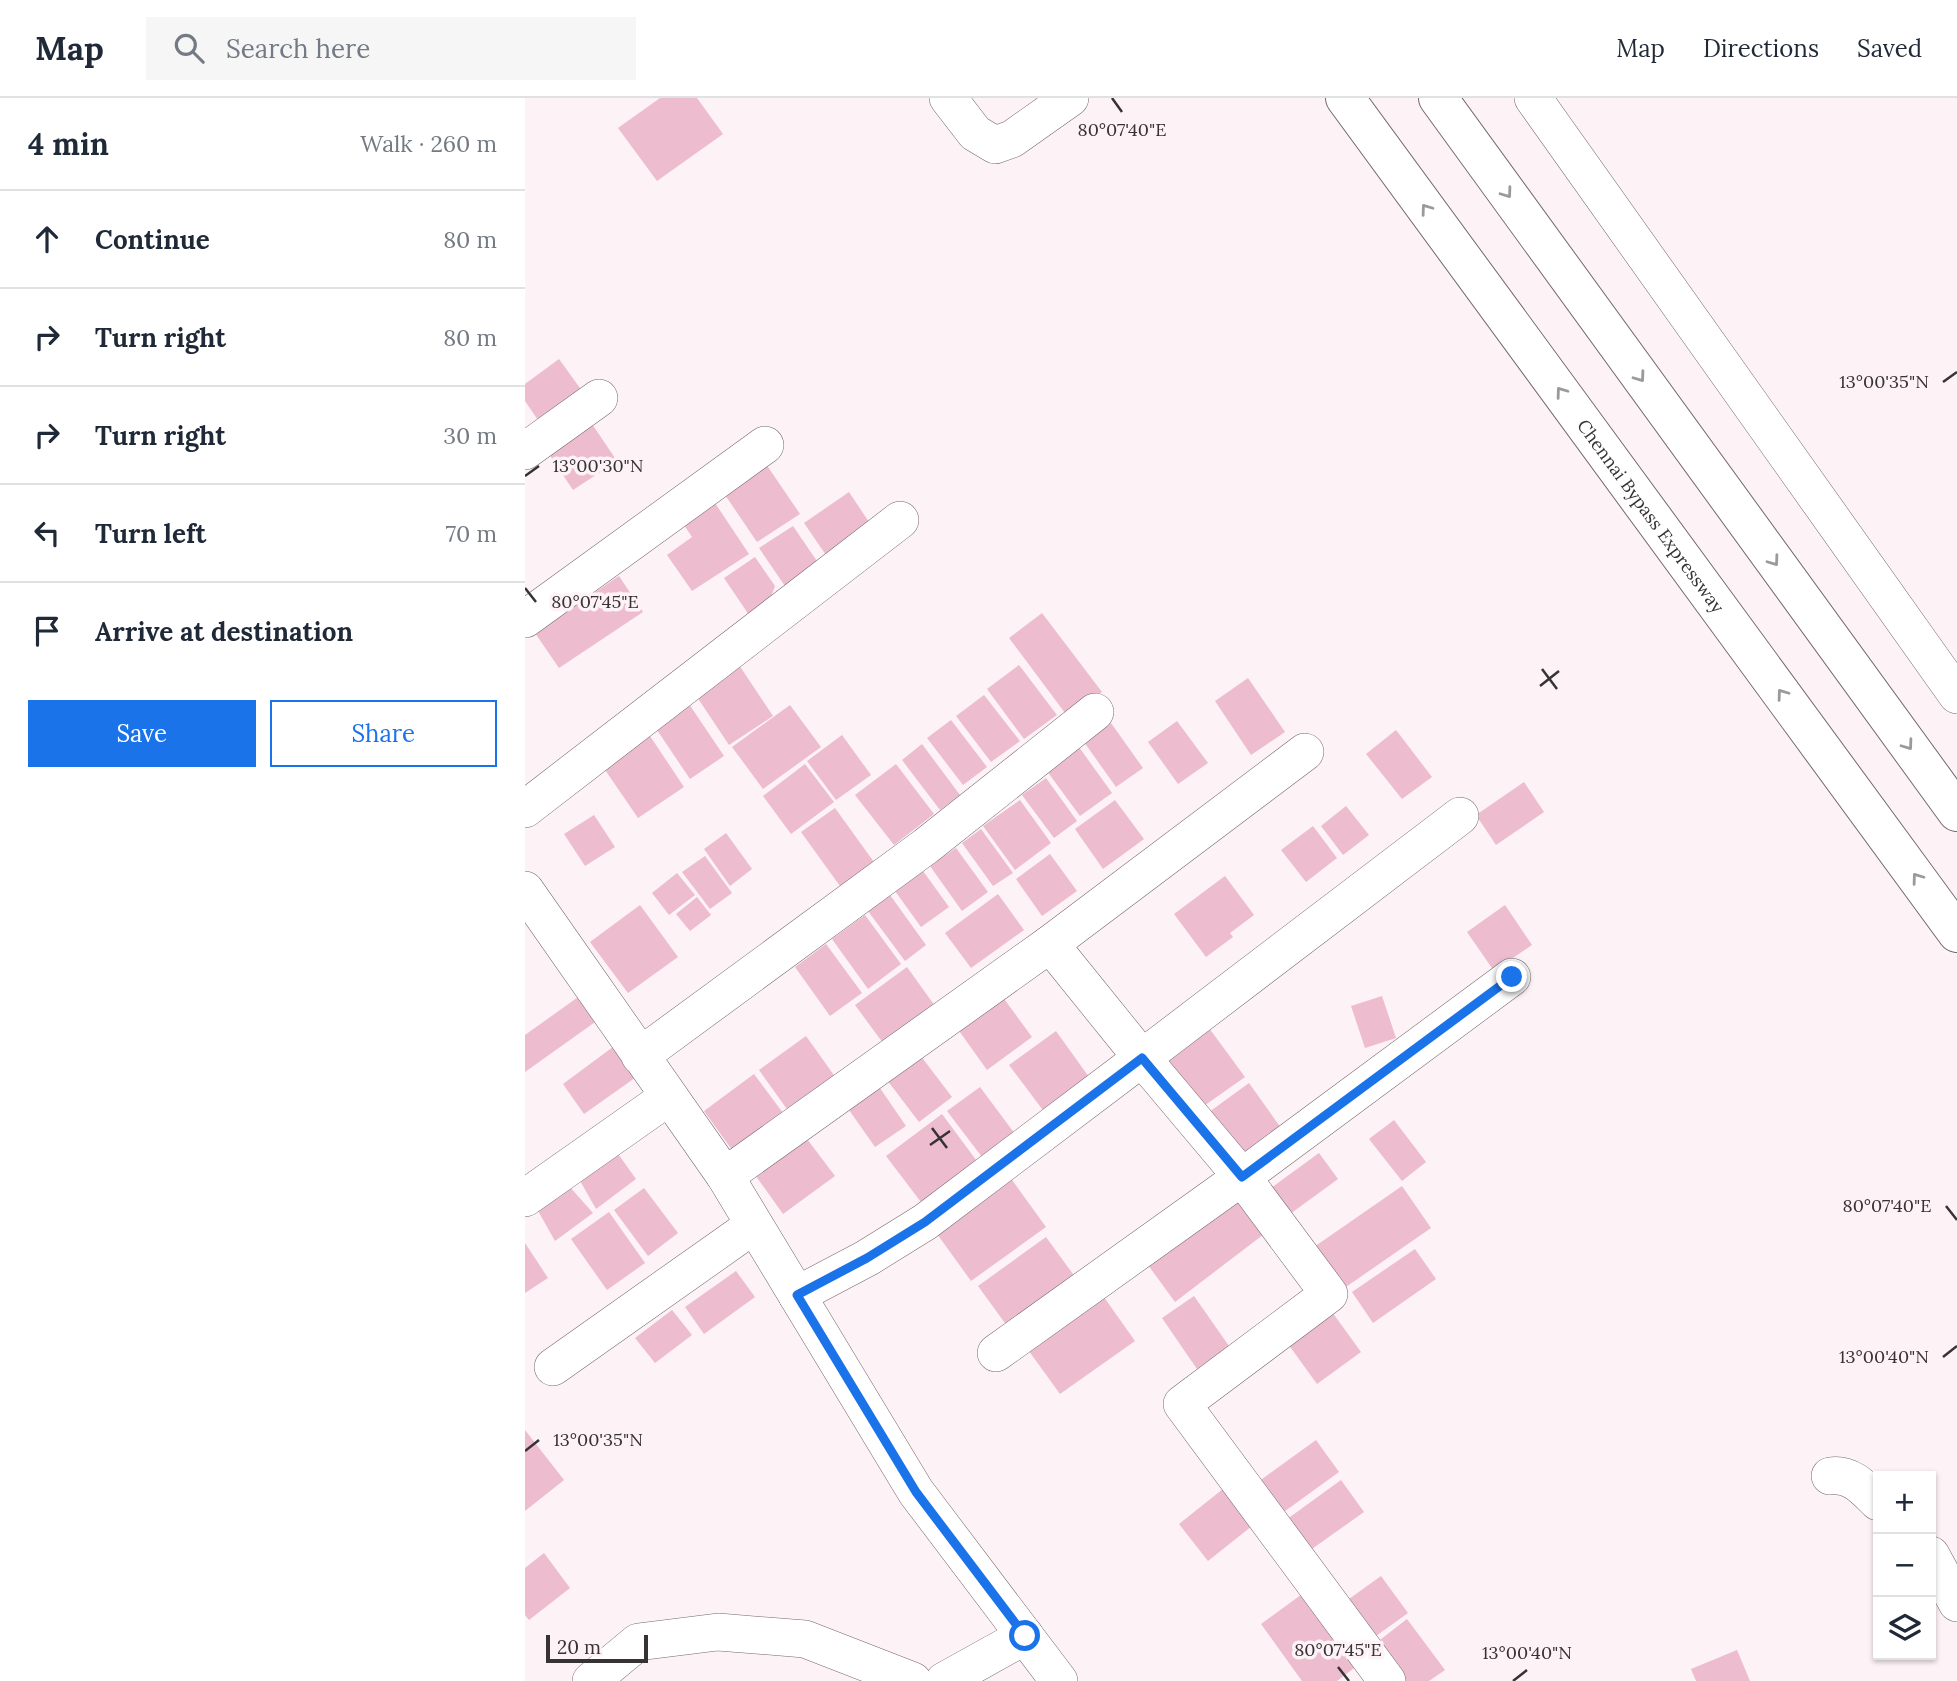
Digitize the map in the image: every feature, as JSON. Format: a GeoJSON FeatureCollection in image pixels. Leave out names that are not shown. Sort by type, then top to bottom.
{"type":"FeatureCollection","features":[{"type":"Feature","properties":{"kind":"highway","name":"Chennai Bypass Expressway"},"geometry":{"type":"LineString","coordinates":[[1345,98],[1957,933]]}},
{"type":"Feature","properties":{"kind":"highway"},"geometry":{"type":"LineString","coordinates":[[1438,98],[1957,812]]}},
{"type":"Feature","properties":{"kind":"street"},"geometry":{"type":"LineString","coordinates":[[948,98],[975,133],[995,145],[1012,139],[1070,98]]}},
{"type":"Feature","properties":{"kind":"street"},"geometry":{"type":"LineString","coordinates":[[1534,98],[1957,695]]}},
{"type":"Feature","properties":{"kind":"street"},"geometry":{"type":"LineString","coordinates":[[525,451],[599,398]]}},
{"type":"Feature","properties":{"kind":"street"},"geometry":{"type":"LineString","coordinates":[[525,620],[765,445]]}},
{"type":"Feature","properties":{"kind":"street"},"geometry":{"type":"LineString","coordinates":[[525,809],[900,520]]}},
{"type":"Feature","properties":{"kind":"street"},"geometry":{"type":"LineString","coordinates":[[640,1056],[926,846],[1095,712]]}},
{"type":"Feature","properties":{"kind":"street"},"geometry":{"type":"LineString","coordinates":[[725,1176],[1050,944],[1305,752]]}},
{"type":"Feature","properties":{"kind":"street"},"geometry":{"type":"LineString","coordinates":[[797,1295],[867,1258],[925,1222],[1460,816]]}},
{"type":"Feature","properties":{"kind":"street"},"geometry":{"type":"LineString","coordinates":[[525,890],[667,1098],[725,1176],[916,1492],[1059,1681]]}},
{"type":"Feature","properties":{"kind":"street"},"geometry":{"type":"LineString","coordinates":[[1050,944],[1242,1177],[1329,1294],[1182,1404],[1387,1681]]}},
{"type":"Feature","properties":{"kind":"street"},"geometry":{"type":"LineString","coordinates":[[996,1353],[1242,1177],[1512,977]]}},
{"type":"Feature","properties":{"kind":"street"},"geometry":{"type":"LineString","coordinates":[[531,1183],[667,1098]]}},
{"type":"Feature","properties":{"kind":"street"},"geometry":{"type":"LineString","coordinates":[[553,1367],[754,1225]]}},
{"type":"Feature","properties":{"kind":"street"},"geometry":{"type":"LineString","coordinates":[[1830,1476],[1843,1474],[1873,1497]]}},
{"type":"Feature","properties":{"kind":"street"},"geometry":{"type":"LineString","coordinates":[[1936,1564],[1957,1603]]}},
{"type":"Feature","properties":{"kind":"street"},"geometry":{"type":"LineString","coordinates":[[590,1681],[638,1642],[719,1632],[805,1639],[913,1681]]}},
{"type":"Feature","properties":{"kind":"street"},"geometry":{"type":"LineString","coordinates":[[944,1681],[1025,1636]]}},
{"type":"Feature","properties":{"kind":"building"},"geometry":{"type":"Polygon","coordinates":[[[660,98],[697,98],[723,134],[657,181],[618,128],[660,98]]]}},
{"type":"Feature","properties":{"kind":"building"},"geometry":{"type":"Polygon","coordinates":[[[559,359],[585,395],[542,426],[525,401],[525,384],[559,359]]]}},
{"type":"Feature","properties":{"kind":"building"},"geometry":{"type":"Polygon","coordinates":[[[592,424],[617,461],[573,490],[549,454],[592,424]]]}},
{"type":"Feature","properties":{"kind":"building"},"geometry":{"type":"Polygon","coordinates":[[[766,464],[800,514],[757,542],[723,492],[766,464]]]}},
{"type":"Feature","properties":{"kind":"building"},"geometry":{"type":"Polygon","coordinates":[[[849,492],[873,528],[828,558],[804,523],[849,492]]]}},
{"type":"Feature","properties":{"kind":"building"},"geometry":{"type":"Polygon","coordinates":[[[711,497],[749,554],[692,591],[667,555],[692,537],[680,519],[711,497]]]}},
{"type":"Feature","properties":{"kind":"building"},"geometry":{"type":"Polygon","coordinates":[[[793,526],[821,567],[787,589],[759,548],[793,526]]]}},
{"type":"Feature","properties":{"kind":"building"},"geometry":{"type":"Polygon","coordinates":[[[755,557],[775,586],[767,607],[751,618],[724,578],[755,557]]]}},
{"type":"Feature","properties":{"kind":"building"},"geometry":{"type":"Polygon","coordinates":[[[619,576],[643,612],[559,668],[535,633],[619,576]]]}},
{"type":"Feature","properties":{"kind":"building"},"geometry":{"type":"Polygon","coordinates":[[[1042,613],[1102,692],[1068,717],[1009,638],[1042,613]]]}},
{"type":"Feature","properties":{"kind":"building"},"geometry":{"type":"Polygon","coordinates":[[[735,659],[773,716],[729,745],[691,688],[735,659]]]}},
{"type":"Feature","properties":{"kind":"building"},"geometry":{"type":"Polygon","coordinates":[[[1019,665],[1057,715],[1024,739],[987,689],[1019,665]]]}},
{"type":"Feature","properties":{"kind":"building"},"geometry":{"type":"Polygon","coordinates":[[[1248,678],[1285,732],[1251,755],[1215,701],[1248,678]]]}},
{"type":"Feature","properties":{"kind":"building"},"geometry":{"type":"Polygon","coordinates":[[[984,695],[1020,741],[991,762],[956,716],[984,695]]]}},
{"type":"Feature","properties":{"kind":"building"},"geometry":{"type":"Polygon","coordinates":[[[687,701],[724,756],[690,779],[653,724],[687,701]]]}},
{"type":"Feature","properties":{"kind":"building"},"geometry":{"type":"Polygon","coordinates":[[[790,705],[821,747],[763,789],[732,747],[790,705]]]}},
{"type":"Feature","properties":{"kind":"building"},"geometry":{"type":"Polygon","coordinates":[[[951,720],[987,767],[963,785],[927,738],[951,720]]]}},
{"type":"Feature","properties":{"kind":"building"},"geometry":{"type":"Polygon","coordinates":[[[1177,721],[1208,763],[1178,784],[1148,742],[1177,721]]]}},
{"type":"Feature","properties":{"kind":"building"},"geometry":{"type":"Polygon","coordinates":[[[1111,723],[1143,768],[1116,787],[1084,742],[1111,723]]]}},
{"type":"Feature","properties":{"kind":"building"},"geometry":{"type":"Polygon","coordinates":[[[1396,730],[1432,777],[1402,799],[1366,754],[1396,730]]]}},
{"type":"Feature","properties":{"kind":"building"},"geometry":{"type":"Polygon","coordinates":[[[648,733],[684,787],[638,818],[601,764],[648,733]]]}},
{"type":"Feature","properties":{"kind":"building"},"geometry":{"type":"Polygon","coordinates":[[[842,735],[871,775],[836,800],[807,761],[842,735]]]}},
{"type":"Feature","properties":{"kind":"building"},"geometry":{"type":"Polygon","coordinates":[[[1076,743],[1112,793],[1080,816],[1044,767],[1076,743]]]}},
{"type":"Feature","properties":{"kind":"building"},"geometry":{"type":"Polygon","coordinates":[[[922,744],[960,795],[940,810],[902,760],[922,744]]]}},
{"type":"Feature","properties":{"kind":"building"},"geometry":{"type":"Polygon","coordinates":[[[805,764],[834,802],[791,834],[763,796],[805,764]]]}},
{"type":"Feature","properties":{"kind":"building"},"geometry":{"type":"Polygon","coordinates":[[[896,764],[934,814],[894,845],[855,795],[896,764]]]}},
{"type":"Feature","properties":{"kind":"building"},"geometry":{"type":"Polygon","coordinates":[[[1046,778],[1077,821],[1054,838],[1022,795],[1046,778]]]}},
{"type":"Feature","properties":{"kind":"building"},"geometry":{"type":"Polygon","coordinates":[[[1524,782],[1544,812],[1496,845],[1476,815],[1524,782]]]}},
{"type":"Feature","properties":{"kind":"building"},"geometry":{"type":"Polygon","coordinates":[[[1020,800],[1051,843],[1015,870],[983,826],[1020,800]]]}},
{"type":"Feature","properties":{"kind":"building"},"geometry":{"type":"Polygon","coordinates":[[[1115,800],[1144,839],[1103,869],[1075,829],[1115,800]]]}},
{"type":"Feature","properties":{"kind":"building"},"geometry":{"type":"Polygon","coordinates":[[[1346,806],[1369,835],[1343,855],[1321,826],[1346,806]]]}},
{"type":"Feature","properties":{"kind":"building"},"geometry":{"type":"Polygon","coordinates":[[[835,808],[879,869],[845,893],[801,832],[835,808]]]}},
{"type":"Feature","properties":{"kind":"building"},"geometry":{"type":"Polygon","coordinates":[[[594,815],[615,847],[585,866],[564,834],[594,815]]]}},
{"type":"Feature","properties":{"kind":"building"},"geometry":{"type":"Polygon","coordinates":[[[1313,826],[1337,858],[1306,882],[1281,850],[1313,826]]]}},
{"type":"Feature","properties":{"kind":"building"},"geometry":{"type":"Polygon","coordinates":[[[981,829],[1013,873],[993,886],[962,843],[981,829]]]}},
{"type":"Feature","properties":{"kind":"building"},"geometry":{"type":"Polygon","coordinates":[[[726,833],[752,869],[730,886],[704,849],[726,833]]]}},
{"type":"Feature","properties":{"kind":"building"},"geometry":{"type":"Polygon","coordinates":[[[956,848],[988,892],[962,911],[930,866],[956,848]]]}},
{"type":"Feature","properties":{"kind":"building"},"geometry":{"type":"Polygon","coordinates":[[[1050,854],[1077,891],[1042,916],[1016,879],[1050,854]]]}},
{"type":"Feature","properties":{"kind":"building"},"geometry":{"type":"Polygon","coordinates":[[[705,856],[732,893],[710,909],[682,872],[705,856]]]}},
{"type":"Feature","properties":{"kind":"building"},"geometry":{"type":"Polygon","coordinates":[[[923,871],[949,907],[921,927],[895,891],[923,871]]]}},
{"type":"Feature","properties":{"kind":"building"},"geometry":{"type":"Polygon","coordinates":[[[677,873],[695,895],[669,915],[652,893],[677,873]]]}},
{"type":"Feature","properties":{"kind":"building"},"geometry":{"type":"Polygon","coordinates":[[[1225,876],[1254,915],[1230,933],[1233,937],[1206,957],[1174,914],[1225,876]]]}},
{"type":"Feature","properties":{"kind":"building"},"geometry":{"type":"Polygon","coordinates":[[[998,894],[1024,930],[971,968],[945,933],[998,894]]]}},
{"type":"Feature","properties":{"kind":"building"},"geometry":{"type":"Polygon","coordinates":[[[890,895],[926,945],[905,961],[868,911],[890,895]]]}},
{"type":"Feature","properties":{"kind":"building"},"geometry":{"type":"Polygon","coordinates":[[[697,897],[711,915],[690,931],[676,914],[697,897]]]}},
{"type":"Feature","properties":{"kind":"building"},"geometry":{"type":"Polygon","coordinates":[[[640,905],[678,957],[628,993],[590,942],[640,905]]]}},
{"type":"Feature","properties":{"kind":"building"},"geometry":{"type":"Polygon","coordinates":[[[1505,905],[1532,945],[1494,971],[1467,932],[1505,905]]]}},
{"type":"Feature","properties":{"kind":"building"},"geometry":{"type":"Polygon","coordinates":[[[865,915],[901,964],[868,989],[832,939],[865,915]]]}},
{"type":"Feature","properties":{"kind":"building"},"geometry":{"type":"Polygon","coordinates":[[[826,944],[862,993],[830,1016],[795,967],[826,944]]]}},
{"type":"Feature","properties":{"kind":"building"},"geometry":{"type":"Polygon","coordinates":[[[907,967],[935,1006],[883,1043],[855,1005],[907,967]]]}},
{"type":"Feature","properties":{"kind":"building"},"geometry":{"type":"Polygon","coordinates":[[[588,990],[605,1015],[525,1072],[525,1035],[588,990]]]}},
{"type":"Feature","properties":{"kind":"building"},"geometry":{"type":"Polygon","coordinates":[[[1002,996],[1032,1037],[987,1070],[957,1028],[1002,996]]]}},
{"type":"Feature","properties":{"kind":"building"},"geometry":{"type":"Polygon","coordinates":[[[1382,996],[1396,1038],[1365,1048],[1351,1006],[1382,996]]]}},
{"type":"Feature","properties":{"kind":"building"},"geometry":{"type":"Polygon","coordinates":[[[1209,1028],[1245,1077],[1201,1108],[1166,1059],[1209,1028]]]}},
{"type":"Feature","properties":{"kind":"building"},"geometry":{"type":"Polygon","coordinates":[[[1056,1031],[1094,1084],[1048,1117],[1009,1065],[1056,1031]]]}},
{"type":"Feature","properties":{"kind":"building"},"geometry":{"type":"Polygon","coordinates":[[[806,1036],[836,1078],[789,1112],[759,1070],[806,1036]]]}},
{"type":"Feature","properties":{"kind":"building"},"geometry":{"type":"Polygon","coordinates":[[[617,1044],[639,1075],[584,1114],[563,1084],[617,1044]]]}},
{"type":"Feature","properties":{"kind":"building"},"geometry":{"type":"Polygon","coordinates":[[[917,1051],[952,1097],[919,1122],[884,1076],[917,1051]]]}},
{"type":"Feature","properties":{"kind":"building"},"geometry":{"type":"Polygon","coordinates":[[[754,1074],[786,1117],[735,1154],[704,1111],[754,1074]]]}},
{"type":"Feature","properties":{"kind":"building"},"geometry":{"type":"Polygon","coordinates":[[[873,1078],[906,1126],[875,1147],[842,1100],[873,1078]]]}},
{"type":"Feature","properties":{"kind":"building"},"geometry":{"type":"Polygon","coordinates":[[[1249,1083],[1281,1128],[1237,1160],[1205,1115],[1249,1083]]]}},
{"type":"Feature","properties":{"kind":"building"},"geometry":{"type":"Polygon","coordinates":[[[980,1087],[1018,1138],[985,1161],[947,1111],[980,1087]]]}},
{"type":"Feature","properties":{"kind":"building"},"geometry":{"type":"Polygon","coordinates":[[[942,1114],[982,1168],[927,1210],[886,1156],[942,1114]]]}},
{"type":"Feature","properties":{"kind":"building"},"geometry":{"type":"Polygon","coordinates":[[[1394,1120],[1426,1162],[1402,1181],[1369,1139],[1394,1120]]]}},
{"type":"Feature","properties":{"kind":"building"},"geometry":{"type":"Polygon","coordinates":[[[804,1135],[835,1176],[783,1214],[753,1172],[804,1135]]]}},
{"type":"Feature","properties":{"kind":"building"},"geometry":{"type":"Polygon","coordinates":[[[616,1151],[636,1179],[596,1209],[579,1179],[616,1151]]]}},
{"type":"Feature","properties":{"kind":"building"},"geometry":{"type":"Polygon","coordinates":[[[1319,1153],[1338,1179],[1290,1214],[1271,1188],[1319,1153]]]}},
{"type":"Feature","properties":{"kind":"building"},"geometry":{"type":"Polygon","coordinates":[[[1007,1173],[1046,1227],[971,1281],[932,1227],[1007,1173]]]}},
{"type":"Feature","properties":{"kind":"building"},"geometry":{"type":"Polygon","coordinates":[[[569,1186],[593,1213],[555,1241],[537,1209],[569,1186]]]}},
{"type":"Feature","properties":{"kind":"building"},"geometry":{"type":"Polygon","coordinates":[[[1402,1186],[1431,1228],[1343,1289],[1314,1247],[1402,1186]]]}},
{"type":"Feature","properties":{"kind":"building"},"geometry":{"type":"Polygon","coordinates":[[[644,1188],[678,1233],[648,1256],[614,1210],[644,1188]]]}},
{"type":"Feature","properties":{"kind":"building"},"geometry":{"type":"Polygon","coordinates":[[[1240,1195],[1268,1231],[1175,1302],[1148,1265],[1240,1195]]]}},
{"type":"Feature","properties":{"kind":"building"},"geometry":{"type":"Polygon","coordinates":[[[609,1212],[645,1263],[607,1290],[571,1239],[609,1212]]]}},
{"type":"Feature","properties":{"kind":"building"},"geometry":{"type":"Polygon","coordinates":[[[1046,1237],[1078,1281],[1010,1330],[978,1286],[1046,1237]]]}},
{"type":"Feature","properties":{"kind":"building"},"geometry":{"type":"Polygon","coordinates":[[[525,1243],[548,1278],[525,1293],[525,1243]]]}},
{"type":"Feature","properties":{"kind":"building"},"geometry":{"type":"Polygon","coordinates":[[[1415,1249],[1436,1279],[1373,1323],[1352,1292],[1415,1249]]]}},
{"type":"Feature","properties":{"kind":"building"},"geometry":{"type":"Polygon","coordinates":[[[736,1271],[755,1297],[704,1334],[685,1307],[736,1271]]]}},
{"type":"Feature","properties":{"kind":"building"},"geometry":{"type":"Polygon","coordinates":[[[1101,1293],[1135,1341],[1060,1394],[1026,1347],[1101,1293]]]}},
{"type":"Feature","properties":{"kind":"building"},"geometry":{"type":"Polygon","coordinates":[[[1194,1296],[1229,1346],[1197,1369],[1162,1318],[1194,1296]]]}},
{"type":"Feature","properties":{"kind":"building"},"geometry":{"type":"Polygon","coordinates":[[[1327,1305],[1361,1352],[1317,1384],[1283,1337],[1327,1305]]]}},
{"type":"Feature","properties":{"kind":"building"},"geometry":{"type":"Polygon","coordinates":[[[672,1310],[692,1335],[655,1363],[635,1338],[672,1310]]]}},
{"type":"Feature","properties":{"kind":"building"},"geometry":{"type":"Polygon","coordinates":[[[525,1430],[564,1480],[525,1511],[525,1430]]]}},
{"type":"Feature","properties":{"kind":"building"},"geometry":{"type":"Polygon","coordinates":[[[1316,1440],[1339,1472],[1281,1514],[1258,1482],[1316,1440]]]}},
{"type":"Feature","properties":{"kind":"building"},"geometry":{"type":"Polygon","coordinates":[[[1341,1480],[1364,1512],[1302,1556],[1279,1525],[1341,1480]]]}},
{"type":"Feature","properties":{"kind":"building"},"geometry":{"type":"Polygon","coordinates":[[[1228,1485],[1257,1522],[1208,1561],[1179,1524],[1228,1485]]]}},
{"type":"Feature","properties":{"kind":"building"},"geometry":{"type":"Polygon","coordinates":[[[544,1553],[570,1588],[529,1620],[525,1615],[525,1568],[544,1553]]]}},
{"type":"Feature","properties":{"kind":"building"},"geometry":{"type":"Polygon","coordinates":[[[1381,1576],[1408,1613],[1376,1636],[1349,1599],[1381,1576]]]}},
{"type":"Feature","properties":{"kind":"building"},"geometry":{"type":"Polygon","coordinates":[[[1309,1589],[1362,1662],[1337,1681],[1302,1681],[1261,1624],[1309,1589]]]}},
{"type":"Feature","properties":{"kind":"building"},"geometry":{"type":"Polygon","coordinates":[[[1407,1619],[1445,1670],[1429,1681],[1405,1681],[1376,1643],[1407,1619]]]}},
{"type":"Feature","properties":{"kind":"building"},"geometry":{"type":"Polygon","coordinates":[[[1737,1650],[1750,1681],[1696,1681],[1691,1669],[1737,1650]]]}},
{"type":"Feature","properties":{"kind":"route"},"geometry":{"type":"LineString","coordinates":[[1025,1636],[916,1492],[797,1295],[867,1258],[925,1222],[1142,1058],[1242,1177],[1512,977]]}}]}
